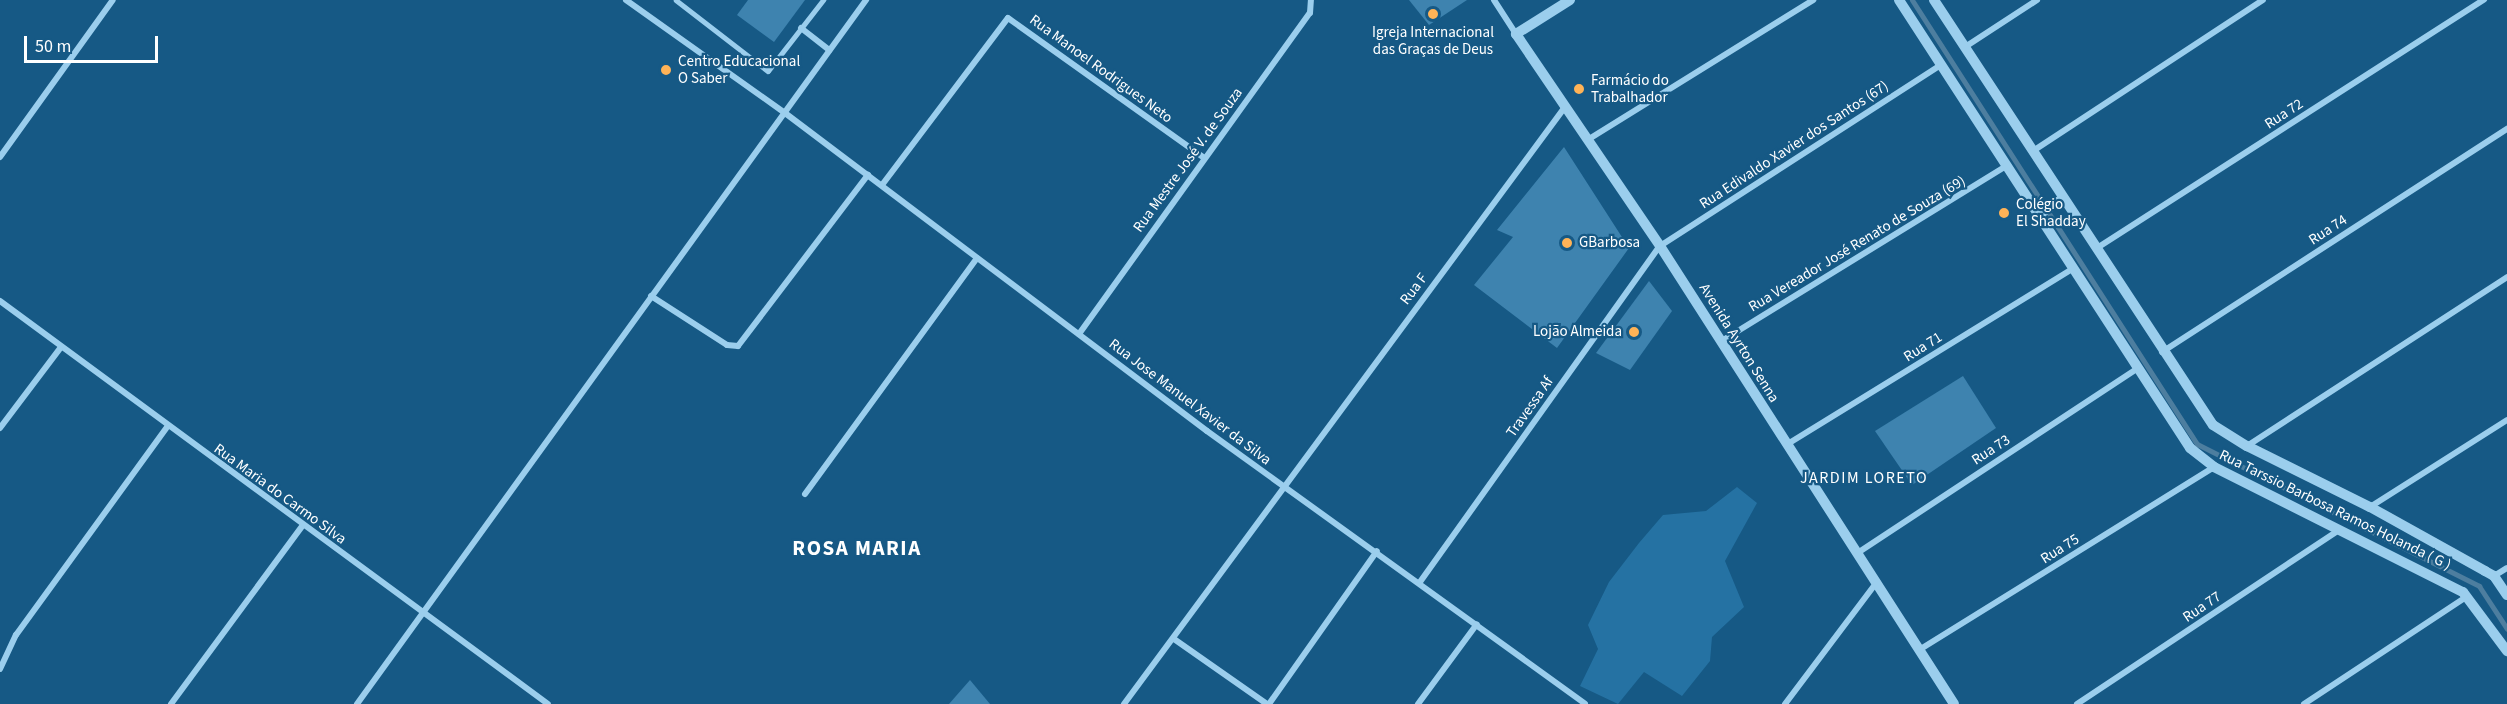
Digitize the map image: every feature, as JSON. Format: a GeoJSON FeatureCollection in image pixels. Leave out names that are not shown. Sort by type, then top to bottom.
{"type":"FeatureCollection","features":[{"type":"Feature","properties":{"kind":"street"},"geometry":{"type":"LineString","coordinates":[[0,157],[113,0]]}},
{"type":"Feature","properties":{"kind":"street","name":"Rua Jose Manuel Xavier da Silva"},"geometry":{"type":"LineString","coordinates":[[626,0],[785,113],[1283,486],[1420,582],[1585,704]]}},
{"type":"Feature","properties":{"kind":"street"},"geometry":{"type":"LineString","coordinates":[[357,704],[866,0]]}},
{"type":"Feature","properties":{"kind":"street","name":"Rua Mestre José V. de Souza"},"geometry":{"type":"LineString","coordinates":[[1079,334],[1203,157],[1310,13],[1311,0]]}},
{"type":"Feature","properties":{"kind":"street","name":"Avenida Ayrton Senna"},"geometry":{"type":"LineString","coordinates":[[1494,0],[1660,246],[1786,445],[1859,552],[1954,704]]}},
{"type":"Feature","properties":{"kind":"street"},"geometry":{"type":"LineString","coordinates":[[1588,140],[1813,0]]}},
{"type":"Feature","properties":{"kind":"street","name":"Rua Tarssio Barbosa Ramos Holanda ( G )"},"geometry":{"type":"LineString","coordinates":[[1899,0],[2183,440],[2214,467],[2468,596],[2507,651]]}},
{"type":"Feature","properties":{"kind":"street","name":"Rua Tarssio Barbosa Ramos Holanda ( G )"},"geometry":{"type":"LineString","coordinates":[[1934,0],[2062,199],[2097,248],[2162,352],[2213,425],[2247,446],[2370,507],[2494,576],[2507,595]]}},
{"type":"Feature","properties":{"kind":"street"},"geometry":{"type":"LineString","coordinates":[[1964,47],[2037,0]]}},
{"type":"Feature","properties":{"kind":"street"},"geometry":{"type":"LineString","coordinates":[[2032,151],[2263,0]]}},
{"type":"Feature","properties":{"kind":"street","name":"Rua 72"},"geometry":{"type":"LineString","coordinates":[[2097,248],[2484,0]]}},
{"type":"Feature","properties":{"kind":"street"},"geometry":{"type":"LineString","coordinates":[[1516,34],[1564,2]]}},
{"type":"Feature","properties":{"kind":"street","name":"Rua Manoel Rodrigues Neto"},"geometry":{"type":"LineString","coordinates":[[882,185],[1008,18],[1203,157]]}},
{"type":"Feature","properties":{"kind":"street"},"geometry":{"type":"LineString","coordinates":[[801,28],[829,50]]}},
{"type":"Feature","properties":{"kind":"street","name":"Rua Edivaldo Xavier dos Santos (67)"},"geometry":{"type":"LineString","coordinates":[[1660,246],[1941,65]]}},
{"type":"Feature","properties":{"kind":"street","name":"Rua F"},"geometry":{"type":"LineString","coordinates":[[1124,704],[1565,107]]}},
{"type":"Feature","properties":{"kind":"street","name":"Rua 74"},"geometry":{"type":"LineString","coordinates":[[2162,352],[2507,129]]}},
{"type":"Feature","properties":{"kind":"street","name":"Rua Vereador José Renato de Souza (69)"},"geometry":{"type":"LineString","coordinates":[[1720,342],[2006,166]]}},
{"type":"Feature","properties":{"kind":"street"},"geometry":{"type":"LineString","coordinates":[[651,296],[727,345],[738,346],[868,174]]}},
{"type":"Feature","properties":{"kind":"street"},"geometry":{"type":"LineString","coordinates":[[2038,215],[2062,199]]}},
{"type":"Feature","properties":{"kind":"street","name":"Travessa Af"},"geometry":{"type":"LineString","coordinates":[[1420,582],[1660,246]]}},
{"type":"Feature","properties":{"kind":"street"},"geometry":{"type":"LineString","coordinates":[[805,494],[977,258]]}},
{"type":"Feature","properties":{"kind":"street","name":"Rua 71"},"geometry":{"type":"LineString","coordinates":[[1786,445],[2072,269]]}},
{"type":"Feature","properties":{"kind":"street"},"geometry":{"type":"LineString","coordinates":[[2247,446],[2507,277]]}},
{"type":"Feature","properties":{"kind":"street","name":"Rua Maria do Carmo Silva"},"geometry":{"type":"LineString","coordinates":[[0,301],[167,427],[548,704]]}},
{"type":"Feature","properties":{"kind":"street"},"geometry":{"type":"LineString","coordinates":[[0,429],[61,347]]}},
{"type":"Feature","properties":{"kind":"street","name":"Rua 73"},"geometry":{"type":"LineString","coordinates":[[1859,552],[2137,369]]}},
{"type":"Feature","properties":{"kind":"street"},"geometry":{"type":"LineString","coordinates":[[2370,507],[2507,420]]}},
{"type":"Feature","properties":{"kind":"street"},"geometry":{"type":"LineString","coordinates":[[0,669],[16,635],[167,427]]}},
{"type":"Feature","properties":{"kind":"street","name":"Rua 75"},"geometry":{"type":"LineString","coordinates":[[1919,651],[2214,467]]}},
{"type":"Feature","properties":{"kind":"street"},"geometry":{"type":"LineString","coordinates":[[171,704],[302,526]]}},
{"type":"Feature","properties":{"kind":"street","name":"Rua 77"},"geometry":{"type":"LineString","coordinates":[[2077,704],[2340,529]]}},
{"type":"Feature","properties":{"kind":"street"},"geometry":{"type":"LineString","coordinates":[[1174,639],[1268,704],[1377,551]]}},
{"type":"Feature","properties":{"kind":"street"},"geometry":{"type":"LineString","coordinates":[[2494,576],[2507,567]]}},
{"type":"Feature","properties":{"kind":"street"},"geometry":{"type":"LineString","coordinates":[[1785,704],[1878,582]]}},
{"type":"Feature","properties":{"kind":"street"},"geometry":{"type":"LineString","coordinates":[[2304,704],[2468,596]]}},
{"type":"Feature","properties":{"kind":"street"},"geometry":{"type":"LineString","coordinates":[[1418,704],[1477,624]]}},
{"type":"Feature","properties":{"kind":"lane"},"geometry":{"type":"LineString","coordinates":[[676,0],[766,71],[823,0]]}},
{"type":"Feature","properties":{"kind":"shaded area"},"geometry":{"type":"Polygon","coordinates":[[[1737,487],[1757,503],[1725,561],[1744,607],[1712,637],[1710,661],[1682,696],[1644,672],[1618,704],[1580,686],[1598,649],[1588,625],[1609,582],[1639,543],[1663,515],[1706,511],[1737,487]]]}},
{"type":"Feature","properties":{"kind":"building"},"geometry":{"type":"Polygon","coordinates":[[[748,0],[805,0],[774,42],[737,15],[748,0]]]}},
{"type":"Feature","properties":{"kind":"building","name":"Igreja Internacional das Graças de Deus"},"geometry":{"type":"Polygon","coordinates":[[[1409,0],[1467,0],[1429,25],[1409,0]]]}},
{"type":"Feature","properties":{"kind":"building","name":"GBarbosa"},"geometry":{"type":"Polygon","coordinates":[[[1564,147],[1629,248],[1557,348],[1474,285],[1513,237],[1497,230],[1564,147]]]}},
{"type":"Feature","properties":{"kind":"building","name":"Lojão Almeida"},"geometry":{"type":"Polygon","coordinates":[[[1649,281],[1672,311],[1630,370],[1596,353],[1649,281]]]}},
{"type":"Feature","properties":{"kind":"building"},"geometry":{"type":"Polygon","coordinates":[[[1963,376],[1996,428],[1912,485],[1875,431],[1963,376]]]}},
{"type":"Feature","properties":{"kind":"building"},"geometry":{"type":"Polygon","coordinates":[[[970,680],[990,704],[949,704],[970,680]]]}},
{"type":"Feature","properties":{"kind":"waterway"},"geometry":{"type":"LineString","coordinates":[[1912,0],[2197,444],[2479,586],[2507,629]]}},
{"type":"Feature","properties":{"kind":"place","name":"Igreja Internacional das Graças de Deus"},"geometry":{"type":"Point","coordinates":[1433,14]}},
{"type":"Feature","properties":{"kind":"place","name":"Centro Educacional O Saber"},"geometry":{"type":"Point","coordinates":[666,70]}},
{"type":"Feature","properties":{"kind":"place","name":"Farmácio do Trabalhador"},"geometry":{"type":"Point","coordinates":[1579,89]}},
{"type":"Feature","properties":{"kind":"place","name":"Colégio El Shadday"},"geometry":{"type":"Point","coordinates":[2004,213]}},
{"type":"Feature","properties":{"kind":"place","name":"GBarbosa"},"geometry":{"type":"Point","coordinates":[1567,243]}},
{"type":"Feature","properties":{"kind":"place","name":"Lojão Almeida"},"geometry":{"type":"Point","coordinates":[1634,332]}},
{"type":"Feature","properties":{"kind":"district","name":"JARDIM LORETO"},"geometry":{"type":"Point","coordinates":[1864,478]}},
{"type":"Feature","properties":{"kind":"district","name":"ROSA MARIA"},"geometry":{"type":"Point","coordinates":[857,548]}}]}
